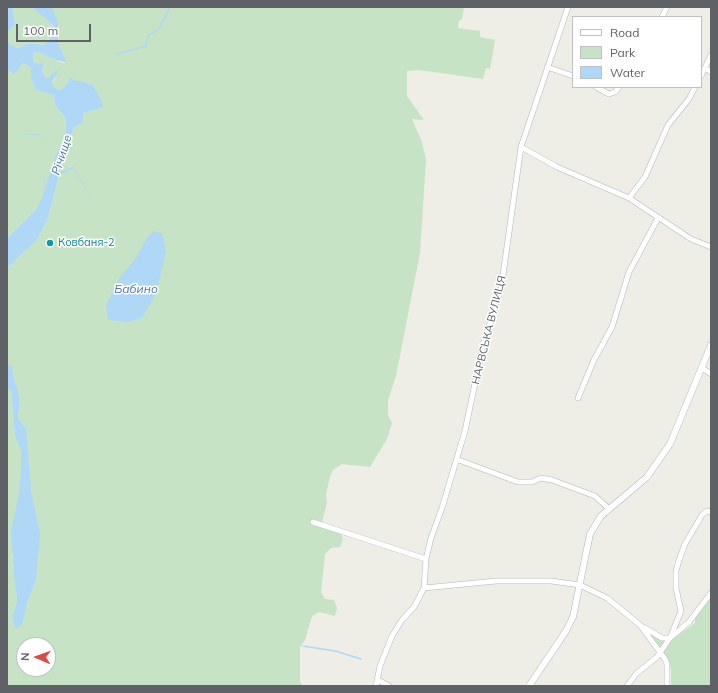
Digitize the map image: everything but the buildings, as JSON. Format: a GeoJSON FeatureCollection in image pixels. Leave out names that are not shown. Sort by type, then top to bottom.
{"type":"FeatureCollection","features":[{"type":"Feature","properties":{"kind":"street","name":"НАРВСЬКА ВУЛИЦЯ"},"geometry":{"type":"LineString","coordinates":[[389,686],[377,683],[380,666],[392,636],[402,620],[414,607],[424,588],[426,559],[431,538],[442,508],[465,431],[483,345],[501,289],[521,147],[568,7]]}},
{"type":"Feature","properties":{"kind":"street"},"geometry":{"type":"LineString","coordinates":[[662,16],[667,7]]}},
{"type":"Feature","properties":{"kind":"street"},"geometry":{"type":"LineString","coordinates":[[702,74],[711,55]]}},
{"type":"Feature","properties":{"kind":"street"},"geometry":{"type":"LineString","coordinates":[[547,67],[572,76]]}},
{"type":"Feature","properties":{"kind":"street"},"geometry":{"type":"LineString","coordinates":[[705,68],[711,72]]}},
{"type":"Feature","properties":{"kind":"street"},"geometry":{"type":"LineString","coordinates":[[598,88],[609,94],[615,92],[618,88]]}},
{"type":"Feature","properties":{"kind":"street"},"geometry":{"type":"LineString","coordinates":[[629,198],[644,176],[668,125],[689,99],[694,88]]}},
{"type":"Feature","properties":{"kind":"street"},"geometry":{"type":"LineString","coordinates":[[521,147],[557,167],[629,198],[691,239],[711,247]]}},
{"type":"Feature","properties":{"kind":"street"},"geometry":{"type":"LineString","coordinates":[[578,398],[594,360],[612,327],[629,272],[658,218]]}},
{"type":"Feature","properties":{"kind":"street"},"geometry":{"type":"LineString","coordinates":[[529,686],[566,631],[573,617],[590,534],[601,516],[634,490],[659,461],[670,444],[711,345]]}},
{"type":"Feature","properties":{"kind":"street"},"geometry":{"type":"LineString","coordinates":[[702,368],[711,374]]}},
{"type":"Feature","properties":{"kind":"street"},"geometry":{"type":"LineString","coordinates":[[456,459],[518,482],[532,482],[541,478],[552,480],[595,496],[609,509]]}},
{"type":"Feature","properties":{"kind":"street"},"geometry":{"type":"LineString","coordinates":[[627,686],[636,674],[660,653],[670,638],[681,611],[676,588],[676,571],[679,560],[685,544],[702,515],[707,511],[711,512]]}},
{"type":"Feature","properties":{"kind":"street"},"geometry":{"type":"LineString","coordinates":[[313,522],[426,559]]}},
{"type":"Feature","properties":{"kind":"street"},"geometry":{"type":"LineString","coordinates":[[424,588],[496,581],[551,581],[580,585],[607,598],[640,624],[662,638],[670,638],[689,622],[711,593]]}},
{"type":"Feature","properties":{"kind":"street"},"geometry":{"type":"LineString","coordinates":[[640,624],[667,664],[667,686]]}},
{"type":"Feature","properties":{"kind":"green space"},"geometry":{"type":"Polygon","coordinates":[[[13,7],[33,7],[55,28],[54,34],[43,45],[31,43],[17,48],[9,43],[7,33],[15,25],[13,7]]]}},
{"type":"Feature","properties":{"kind":"green space"},"geometry":{"type":"Polygon","coordinates":[[[50,7],[464,7],[462,19],[459,21],[458,28],[480,31],[480,37],[495,40],[490,69],[486,68],[483,79],[419,70],[407,71],[407,96],[424,120],[412,119],[422,142],[426,160],[420,253],[396,376],[388,400],[388,415],[392,423],[387,439],[370,467],[342,464],[333,470],[330,477],[326,494],[327,502],[322,523],[340,531],[343,539],[340,547],[331,548],[325,554],[321,592],[325,599],[334,600],[337,608],[335,616],[319,612],[312,616],[305,640],[300,647],[300,682],[303,686],[7,686],[7,389],[11,390],[15,436],[26,429],[18,417],[20,398],[7,381],[7,268],[36,241],[47,221],[59,176],[73,167],[77,174],[73,166],[59,174],[74,127],[83,113],[102,101],[93,85],[82,81],[77,82],[70,77],[67,84],[60,90],[56,89],[52,83],[55,80],[55,71],[50,78],[44,76],[42,68],[33,61],[33,53],[39,52],[62,63],[66,63],[58,43],[59,28],[50,7]],[[12,553],[17,600],[12,619],[23,623],[27,604],[36,580],[12,553]]]}},
{"type":"Feature","properties":{"kind":"green space"},"geometry":{"type":"Polygon","coordinates":[[[23,63],[31,68],[31,77],[54,95],[55,105],[66,119],[65,136],[56,154],[44,195],[37,208],[7,238],[7,69],[23,63]]]}},
{"type":"Feature","properties":{"kind":"green space"},"geometry":{"type":"Polygon","coordinates":[[[711,595],[711,686],[671,686],[671,669],[668,658],[658,649],[650,637],[652,634],[671,640],[695,623],[695,616],[711,595]]]}},
{"type":"Feature","properties":{"kind":"water"},"geometry":{"type":"Polygon","coordinates":[[[7,7],[13,7],[15,25],[7,33],[7,7]]]}},
{"type":"Feature","properties":{"kind":"water","name":"Річище"},"geometry":{"type":"Polygon","coordinates":[[[32,7],[50,7],[53,10],[58,21],[58,43],[67,63],[53,59],[39,52],[33,53],[33,61],[39,65],[44,61],[42,68],[44,76],[49,78],[55,71],[58,71],[52,83],[56,89],[60,90],[67,84],[70,77],[77,81],[82,81],[93,85],[102,101],[103,107],[83,113],[83,122],[74,127],[59,173],[73,166],[97,209],[73,168],[59,176],[47,221],[36,241],[7,268],[7,238],[37,208],[43,195],[45,165],[44,192],[56,154],[65,136],[66,119],[55,105],[54,95],[35,89],[31,77],[31,68],[23,63],[14,74],[7,69],[7,35],[9,43],[17,48],[31,43],[43,45],[54,34],[55,28],[51,23],[32,7]]]}},
{"type":"Feature","properties":{"kind":"water"},"geometry":{"type":"Polygon","coordinates":[[[19,134],[40,134],[51,156],[40,135],[19,134]]]}},
{"type":"Feature","properties":{"kind":"water","name":"Бабино"},"geometry":{"type":"Polygon","coordinates":[[[153,231],[162,233],[166,252],[156,294],[142,318],[129,322],[108,320],[106,305],[118,280],[136,258],[146,239],[153,231]]]}},
{"type":"Feature","properties":{"kind":"water"},"geometry":{"type":"Polygon","coordinates":[[[9,364],[12,367],[20,398],[18,417],[26,429],[31,491],[40,534],[36,580],[27,604],[23,623],[16,629],[12,619],[17,600],[11,531],[19,494],[21,450],[15,436],[11,390],[7,389],[7,367],[9,364]]]}},
{"type":"Feature","properties":{"kind":"waterway"},"geometry":{"type":"LineString","coordinates":[[117,54],[146,46],[148,36],[160,27],[170,7]]}},
{"type":"Feature","properties":{"kind":"waterway"},"geometry":{"type":"LineString","coordinates":[[303,646],[335,651],[361,659]]}},
{"type":"Feature","properties":{"kind":"place","name":"Ковбаня-2"},"geometry":{"type":"Point","coordinates":[50,243]}}]}
